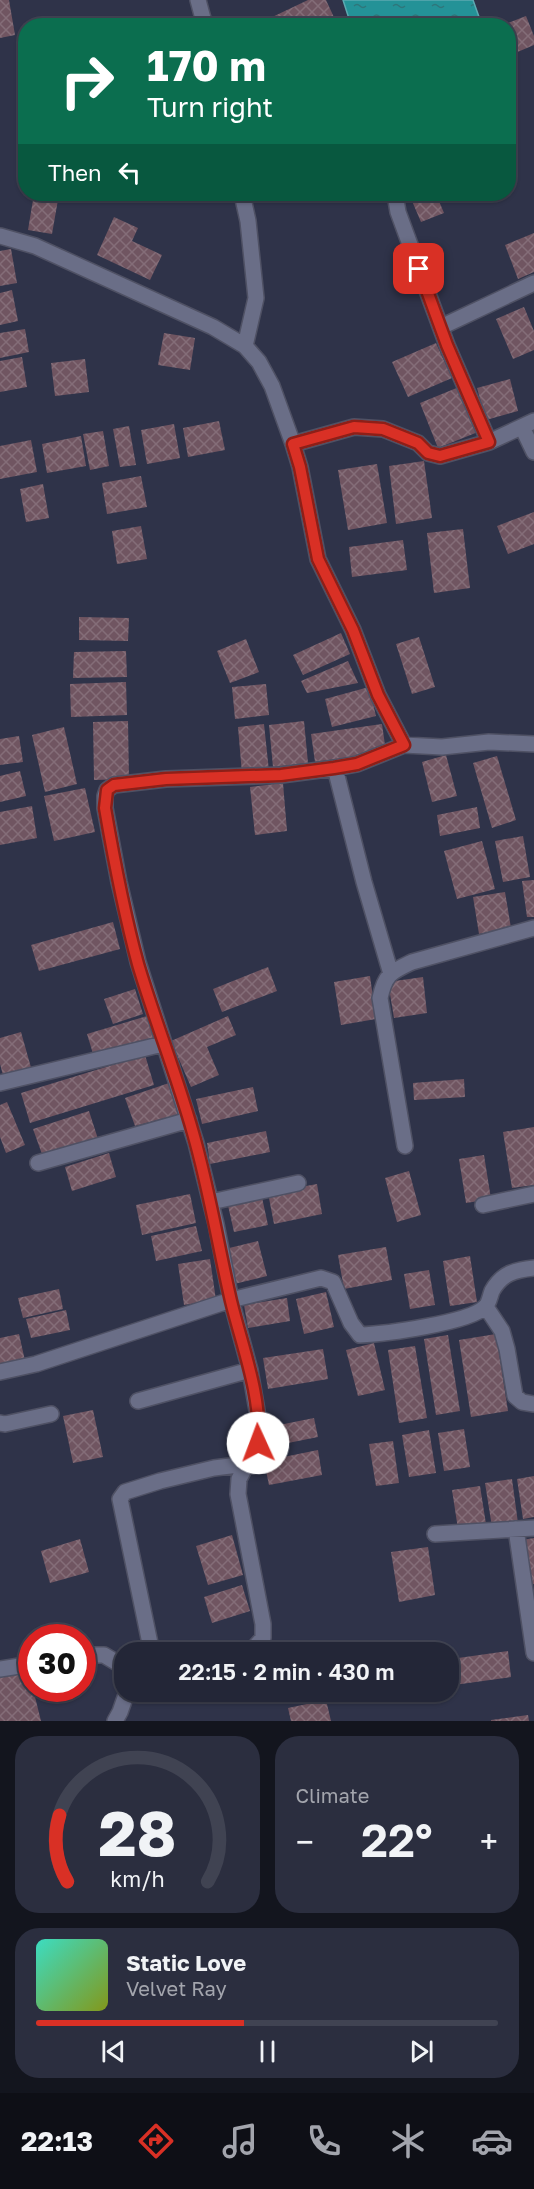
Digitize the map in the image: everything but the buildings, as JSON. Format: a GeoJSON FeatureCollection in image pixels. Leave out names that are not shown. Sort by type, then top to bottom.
{"type":"FeatureCollection","features":[{"type":"Feature","properties":{"kind":"street"},"geometry":{"type":"LineString","coordinates":[[198,0],[203,18]]}},
{"type":"Feature","properties":{"kind":"street"},"geometry":{"type":"LineString","coordinates":[[244,201],[248,221],[256,298],[245,346]]}},
{"type":"Feature","properties":{"kind":"street"},"geometry":{"type":"LineString","coordinates":[[396,201],[398,212],[441,327],[489,442]]}},
{"type":"Feature","properties":{"kind":"street"},"geometry":{"type":"LineString","coordinates":[[0,236],[35,246],[213,327],[245,346],[259,362],[272,386],[300,467],[318,559],[353,630],[378,695],[404,745]]}},
{"type":"Feature","properties":{"kind":"street"},"geometry":{"type":"LineString","coordinates":[[441,327],[534,283]]}},
{"type":"Feature","properties":{"kind":"street"},"geometry":{"type":"LineString","coordinates":[[293,444],[354,427],[383,429],[418,443],[428,453],[440,456],[489,442],[528,424],[534,452]]}},
{"type":"Feature","properties":{"kind":"street"},"geometry":{"type":"LineString","coordinates":[[259,1642],[263,1638],[263,1624],[238,1494],[240,1479],[258,1443],[260,1428],[250,1370],[231,1300],[211,1202],[189,1120],[138,962],[118,882],[105,808],[107,790],[114,785],[166,779],[281,775],[334,768],[357,764],[404,745],[442,747],[489,742],[534,744]]}},
{"type":"Feature","properties":{"kind":"street"},"geometry":{"type":"LineString","coordinates":[[334,768],[391,974]]}},
{"type":"Feature","properties":{"kind":"street"},"geometry":{"type":"LineString","coordinates":[[405,1146],[380,998],[384,980],[412,962],[534,928]]}},
{"type":"Feature","properties":{"kind":"street"},"geometry":{"type":"LineString","coordinates":[[0,1083],[163,1044]]}},
{"type":"Feature","properties":{"kind":"street"},"geometry":{"type":"LineString","coordinates":[[38,1163],[189,1120]]}},
{"type":"Feature","properties":{"kind":"street"},"geometry":{"type":"LineString","coordinates":[[211,1202],[298,1183]]}},
{"type":"Feature","properties":{"kind":"street"},"geometry":{"type":"LineString","coordinates":[[483,1205],[534,1194]]}},
{"type":"Feature","properties":{"kind":"street"},"geometry":{"type":"LineString","coordinates":[[0,1372],[36,1364],[231,1300],[321,1278],[333,1282],[351,1323],[360,1335],[446,1322],[469,1317],[486,1307],[501,1277],[517,1270],[534,1268]]}},
{"type":"Feature","properties":{"kind":"street"},"geometry":{"type":"LineString","coordinates":[[486,1307],[502,1330],[515,1396],[522,1402],[534,1404]]}},
{"type":"Feature","properties":{"kind":"street"},"geometry":{"type":"LineString","coordinates":[[138,1401],[250,1370]]}},
{"type":"Feature","properties":{"kind":"street"},"geometry":{"type":"LineString","coordinates":[[0,1422],[5,1424],[51,1414]]}},
{"type":"Feature","properties":{"kind":"street"},"geometry":{"type":"LineString","coordinates":[[150,1642],[120,1499],[125,1492],[160,1481],[214,1468],[246,1464]]}},
{"type":"Feature","properties":{"kind":"street"},"geometry":{"type":"LineString","coordinates":[[435,1534],[534,1528]]}},
{"type":"Feature","properties":{"kind":"street"},"geometry":{"type":"LineString","coordinates":[[516,1529],[534,1653]]}},
{"type":"Feature","properties":{"kind":"street"},"geometry":{"type":"LineString","coordinates":[[96,1655],[104,1655],[114,1661]]}},
{"type":"Feature","properties":{"kind":"street"},"geometry":{"type":"LineString","coordinates":[[0,1669],[18,1666]]}},
{"type":"Feature","properties":{"kind":"street"},"geometry":{"type":"LineString","coordinates":[[115,1721],[124,1702]]}},
{"type":"Feature","properties":{"kind":"water"},"geometry":{"type":"Polygon","coordinates":[[[343,0],[473,0],[479,17],[477,18],[349,18],[343,0]]]}},
{"type":"Feature","properties":{"kind":"route"},"geometry":{"type":"LineString","coordinates":[[258,1443],[260,1428],[250,1370],[231,1300],[216,1224],[196,1143],[138,962],[118,882],[105,796],[107,790],[114,785],[166,779],[281,775],[357,764],[404,745],[378,695],[353,630],[318,559],[300,467],[293,444],[354,427],[383,429],[418,443],[428,453],[440,456],[489,442],[447,345],[419,269]]}}]}
